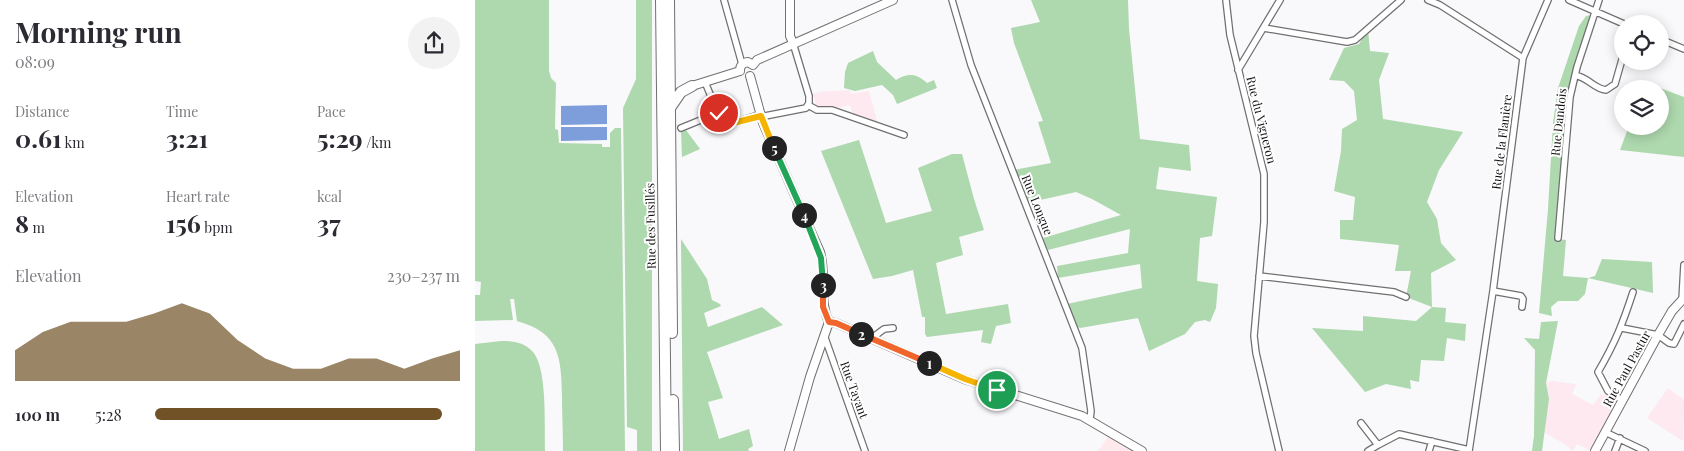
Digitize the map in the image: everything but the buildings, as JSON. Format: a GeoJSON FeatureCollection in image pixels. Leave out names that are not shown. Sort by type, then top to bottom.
{"type":"FeatureCollection","features":[{"type":"Feature","properties":{"kind":"highway","name":"Rue des Fusillés"},"geometry":{"type":"LineString","coordinates":[[661,0],[666,451]]}},
{"type":"Feature","properties":{"kind":"highway","name":"Rue des Fusillés"},"geometry":{"type":"LineString","coordinates":[[669,0],[674,451]]}},
{"type":"Feature","properties":{"kind":"highway"},"geometry":{"type":"LineString","coordinates":[[670,76],[681,85],[692,86]]}},
{"type":"Feature","properties":{"kind":"highway"},"geometry":{"type":"LineString","coordinates":[[670,108],[681,92],[692,86]]}},
{"type":"Feature","properties":{"kind":"street"},"geometry":{"type":"LineString","coordinates":[[724,0],[743,76],[750,76]]}},
{"type":"Feature","properties":{"kind":"street"},"geometry":{"type":"LineString","coordinates":[[705,82],[724,122],[729,124],[806,108],[808,105],[808,92],[790,36],[790,0]]}},
{"type":"Feature","properties":{"kind":"street"},"geometry":{"type":"LineString","coordinates":[[750,76],[754,71],[753,65],[757,60],[893,0]]}},
{"type":"Feature","properties":{"kind":"street","name":"Rue Longue"},"geometry":{"type":"LineString","coordinates":[[952,0],[969,60],[1083,348],[1091,411],[1090,419]]}},
{"type":"Feature","properties":{"kind":"street","name":"Rue du Vigneron"},"geometry":{"type":"LineString","coordinates":[[1226,0],[1230,35],[1264,174],[1264,222],[1254,336],[1256,353],[1279,451]]}},
{"type":"Feature","properties":{"kind":"street"},"geometry":{"type":"LineString","coordinates":[[1238,70],[1280,0]]}},
{"type":"Feature","properties":{"kind":"street"},"geometry":{"type":"LineString","coordinates":[[1264,28],[1347,42],[1355,40],[1401,0]]}},
{"type":"Feature","properties":{"kind":"street"},"geometry":{"type":"LineString","coordinates":[[1428,0],[1438,4],[1523,58]]}},
{"type":"Feature","properties":{"kind":"street","name":"Rue de la Flanière"},"geometry":{"type":"LineString","coordinates":[[1469,450],[1493,291],[1523,58],[1548,0]]}},
{"type":"Feature","properties":{"kind":"street"},"geometry":{"type":"LineString","coordinates":[[1569,0],[1614,19]]}},
{"type":"Feature","properties":{"kind":"street","name":"Rue Dandois"},"geometry":{"type":"LineString","coordinates":[[1558,238],[1570,97],[1575,75],[1599,0]]}},
{"type":"Feature","properties":{"kind":"street"},"geometry":{"type":"LineString","coordinates":[[1669,43],[1684,49]]}},
{"type":"Feature","properties":{"kind":"street"},"geometry":{"type":"LineString","coordinates":[[692,86],[741,68],[747,62],[753,65]]}},
{"type":"Feature","properties":{"kind":"street"},"geometry":{"type":"LineString","coordinates":[[1575,75],[1583,77],[1597,88],[1607,90],[1615,84],[1619,70]]}},
{"type":"Feature","properties":{"kind":"street"},"geometry":{"type":"LineString","coordinates":[[750,76],[761,116],[820,252],[823,265],[823,307],[829,322],[823,335],[789,451]]}},
{"type":"Feature","properties":{"kind":"street"},"geometry":{"type":"LineString","coordinates":[[808,105],[817,110],[832,110],[904,135]]}},
{"type":"Feature","properties":{"kind":"street"},"geometry":{"type":"LineString","coordinates":[[681,128],[719,113]]}},
{"type":"Feature","properties":{"kind":"street","name":"Rue Paul Pastur"},"geometry":{"type":"LineString","coordinates":[[1595,451],[1658,335],[1683,299],[1684,265]]}},
{"type":"Feature","properties":{"kind":"street"},"geometry":{"type":"LineString","coordinates":[[1259,276],[1395,292],[1406,297]]}},
{"type":"Feature","properties":{"kind":"street"},"geometry":{"type":"LineString","coordinates":[[1493,291],[1521,296],[1523,299],[1522,307]]}},
{"type":"Feature","properties":{"kind":"street"},"geometry":{"type":"LineString","coordinates":[[1622,400],[1608,391],[1598,372],[1613,348],[1622,328],[1633,292]]}},
{"type":"Feature","properties":{"kind":"street"},"geometry":{"type":"LineString","coordinates":[[829,322],[873,338],[965,379],[1090,419],[1142,451]]}},
{"type":"Feature","properties":{"kind":"street"},"geometry":{"type":"LineString","coordinates":[[873,338],[884,329],[893,328]]}},
{"type":"Feature","properties":{"kind":"street"},"geometry":{"type":"LineString","coordinates":[[1622,328],[1658,335],[1669,343],[1674,344],[1683,328]]}},
{"type":"Feature","properties":{"kind":"street","name":"Rue Tayant"},"geometry":{"type":"LineString","coordinates":[[823,335],[865,451]]}},
{"type":"Feature","properties":{"kind":"street"},"geometry":{"type":"LineString","coordinates":[[1361,423],[1378,445]]}},
{"type":"Feature","properties":{"kind":"street"},"geometry":{"type":"LineString","coordinates":[[1605,432],[1645,451]]}},
{"type":"Feature","properties":{"kind":"street"},"geometry":{"type":"LineString","coordinates":[[1368,451],[1399,434],[1469,450]]}},
{"type":"Feature","properties":{"kind":"street"},"geometry":{"type":"LineString","coordinates":[[1615,451],[1620,438]]}},
{"type":"Feature","properties":{"kind":"street"},"geometry":{"type":"LineString","coordinates":[[1429,451],[1432,441]]}},
{"type":"Feature","properties":{"kind":"shaded area"},"geometry":{"type":"Polygon","coordinates":[[[850,90],[851,94],[869,91],[878,125],[854,117],[850,105],[833,109],[817,108],[813,94],[850,90]]]}},
{"type":"Feature","properties":{"kind":"shaded area"},"geometry":{"type":"Polygon","coordinates":[[[1552,381],[1576,384],[1572,394],[1593,405],[1601,394],[1603,396],[1605,393],[1618,401],[1591,451],[1577,444],[1573,451],[1544,432],[1549,399],[1546,383],[1552,381]]]}},
{"type":"Feature","properties":{"kind":"shaded area"},"geometry":{"type":"Polygon","coordinates":[[[1668,388],[1684,400],[1683,441],[1647,418],[1668,388]]]}},
{"type":"Feature","properties":{"kind":"shaded area"},"geometry":{"type":"Polygon","coordinates":[[[1109,436],[1142,451],[1098,451],[1109,436]]]}},
{"type":"Feature","properties":{"kind":"green space"},"geometry":{"type":"Polygon","coordinates":[[[475,0],[549,0],[549,71],[551,78],[556,83],[555,129],[558,130],[559,143],[602,144],[602,147],[610,147],[610,133],[615,128],[621,128],[625,451],[563,451],[562,382],[559,358],[550,340],[542,332],[517,321],[514,299],[510,299],[513,320],[475,321],[475,295],[480,295],[481,282],[475,281],[475,0]]]}},
{"type":"Feature","properties":{"kind":"green space"},"geometry":{"type":"Polygon","coordinates":[[[636,0],[652,0],[652,451],[637,451],[637,430],[627,427],[623,108],[636,79],[636,0]]]}},
{"type":"Feature","properties":{"kind":"green space"},"geometry":{"type":"Polygon","coordinates":[[[1031,0],[1128,0],[1140,139],[1189,145],[1191,171],[1159,167],[1156,189],[1217,197],[1212,236],[1200,238],[1197,281],[1218,284],[1216,308],[1210,322],[1205,320],[1195,322],[1185,334],[1149,351],[1138,318],[1080,328],[1076,326],[1067,304],[1142,288],[1140,264],[1058,278],[1057,266],[1128,253],[1130,229],[1048,250],[1043,238],[1121,215],[1076,192],[1027,203],[1014,170],[1051,163],[1038,122],[1043,121],[1014,43],[1011,28],[1040,22],[1031,0]]]}},
{"type":"Feature","properties":{"kind":"green space"},"geometry":{"type":"Polygon","coordinates":[[[1591,15],[1575,61],[1566,105],[1566,137],[1556,239],[1566,240],[1563,276],[1588,278],[1585,294],[1578,301],[1558,301],[1551,307],[1552,316],[1539,313],[1553,123],[1558,88],[1579,26],[1586,16],[1591,15]]]}},
{"type":"Feature","properties":{"kind":"green space"},"geometry":{"type":"Polygon","coordinates":[[[1368,29],[1370,51],[1389,53],[1379,80],[1383,119],[1463,132],[1439,170],[1427,202],[1437,219],[1441,243],[1456,260],[1431,273],[1432,307],[1406,297],[1411,271],[1395,271],[1399,245],[1340,239],[1340,220],[1353,220],[1355,197],[1334,191],[1341,151],[1342,129],[1357,120],[1354,91],[1344,81],[1329,80],[1344,48],[1359,44],[1368,29]]]}},
{"type":"Feature","properties":{"kind":"green space"},"geometry":{"type":"Polygon","coordinates":[[[873,51],[877,62],[896,80],[912,75],[919,77],[927,83],[934,80],[937,88],[897,104],[893,95],[882,85],[855,91],[844,88],[845,72],[848,63],[873,51]]]}},
{"type":"Feature","properties":{"kind":"green space"},"geometry":{"type":"Polygon","coordinates":[[[1669,91],[1684,97],[1684,157],[1620,150],[1626,135],[1669,135],[1669,91]]]}},
{"type":"Feature","properties":{"kind":"green space"},"geometry":{"type":"Polygon","coordinates":[[[686,130],[700,149],[682,157],[681,132],[686,130]]]}},
{"type":"Feature","properties":{"kind":"green space"},"geometry":{"type":"Polygon","coordinates":[[[859,140],[886,223],[932,211],[918,168],[952,154],[962,154],[984,230],[959,237],[963,255],[936,263],[946,314],[1008,304],[1011,323],[996,326],[991,344],[981,342],[983,330],[927,337],[925,334],[925,317],[922,317],[913,270],[873,279],[821,151],[859,140]]]}},
{"type":"Feature","properties":{"kind":"green space"},"geometry":{"type":"Polygon","coordinates":[[[681,239],[707,279],[712,300],[721,306],[704,313],[708,327],[762,307],[783,325],[707,352],[723,398],[708,402],[719,439],[749,429],[753,446],[748,449],[749,451],[683,451],[681,239]]]}},
{"type":"Feature","properties":{"kind":"green space"},"geometry":{"type":"Polygon","coordinates":[[[1602,259],[1652,262],[1653,293],[1588,278],[1595,276],[1602,259]]]}},
{"type":"Feature","properties":{"kind":"green space"},"geometry":{"type":"Polygon","coordinates":[[[1432,307],[1446,308],[1445,322],[1466,324],[1465,341],[1447,338],[1444,361],[1421,360],[1419,382],[1410,380],[1411,389],[1386,384],[1365,392],[1312,328],[1363,331],[1363,316],[1416,321],[1432,307]]]}},
{"type":"Feature","properties":{"kind":"green space"},"geometry":{"type":"Polygon","coordinates":[[[1558,321],[1546,383],[1549,399],[1542,451],[1532,451],[1534,436],[1535,350],[1524,338],[1539,339],[1541,322],[1558,321]]]}},
{"type":"Feature","properties":{"kind":"green space"},"geometry":{"type":"Polygon","coordinates":[[[501,341],[514,342],[526,346],[538,360],[543,385],[545,451],[475,451],[475,344],[501,341]]]}},
{"type":"Feature","properties":{"kind":"water"},"geometry":{"type":"Polygon","coordinates":[[[607,105],[607,124],[561,125],[561,106],[607,105]]]}},
{"type":"Feature","properties":{"kind":"water"},"geometry":{"type":"Polygon","coordinates":[[[561,127],[607,127],[607,140],[561,141],[561,127]]]}},
{"type":"Feature","properties":{"kind":"route"},"geometry":{"type":"LineString","coordinates":[[719,113],[720,118],[729,124],[761,116],[820,252],[823,265],[823,307],[829,322],[836,323],[965,379],[997,390]]}}]}
